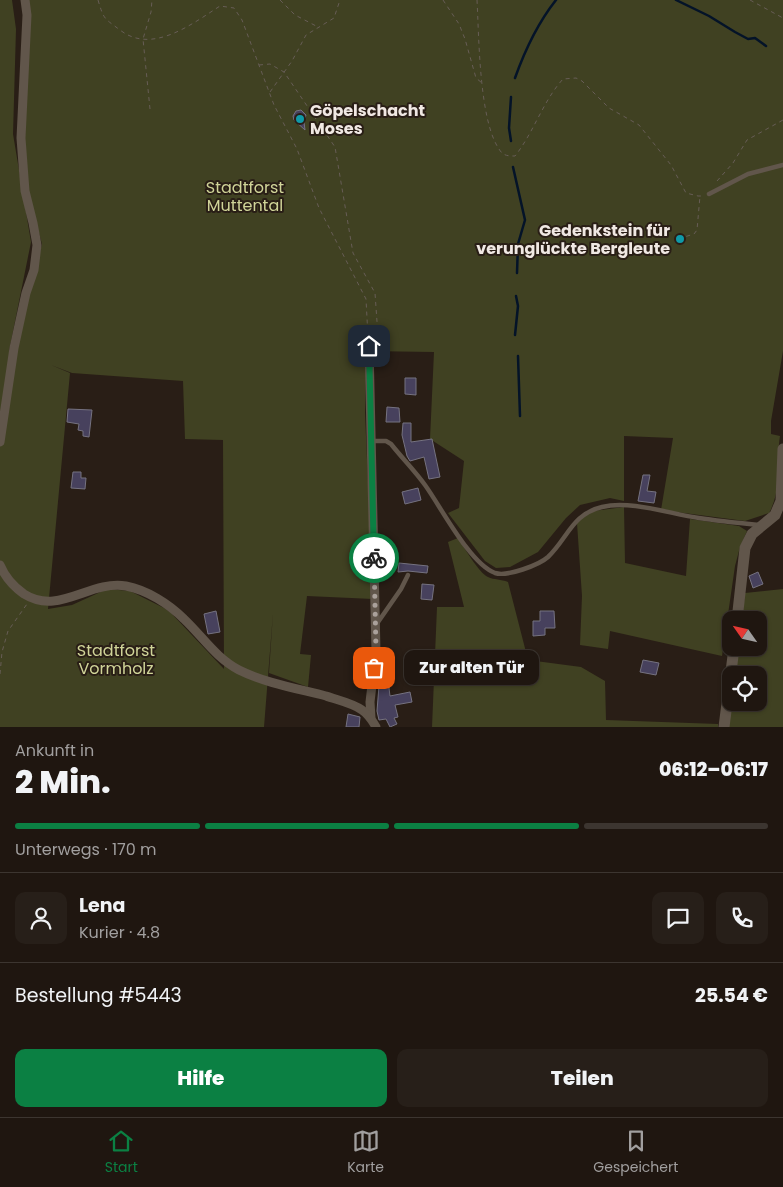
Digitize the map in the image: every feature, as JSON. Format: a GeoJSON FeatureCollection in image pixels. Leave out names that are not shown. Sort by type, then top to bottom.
{"type":"FeatureCollection","features":[{"type":"Feature","properties":{"kind":"street"},"geometry":{"type":"LineString","coordinates":[[0,442],[14,348],[26,293],[34,270],[37,245],[25,191],[21,138],[27,14],[25,0]]}},
{"type":"Feature","properties":{"kind":"street"},"geometry":{"type":"LineString","coordinates":[[369,346],[376,625],[376,651],[370,702],[371,718]]}},
{"type":"Feature","properties":{"kind":"street"},"geometry":{"type":"LineString","coordinates":[[738,611],[745,548],[752,534],[774,515],[781,501],[783,448]]}},
{"type":"Feature","properties":{"kind":"street"},"geometry":{"type":"LineString","coordinates":[[0,565],[15,588],[31,598],[42,602],[55,602],[94,588],[113,585],[127,586],[155,597],[184,619],[221,659],[241,671],[349,704],[361,709],[371,718],[376,727]]}},
{"type":"Feature","properties":{"kind":"street"},"geometry":{"type":"LineString","coordinates":[[724,727],[733,656]]}},
{"type":"Feature","properties":{"kind":"lane"},"geometry":{"type":"LineString","coordinates":[[709,194],[748,174],[783,165]]}},
{"type":"Feature","properties":{"kind":"lane"},"geometry":{"type":"LineString","coordinates":[[370,440],[380,440],[391,444],[424,484],[451,526],[474,556],[483,565],[497,574],[516,571],[547,558],[576,520],[589,511],[615,505],[761,525]]}},
{"type":"Feature","properties":{"kind":"lane"},"geometry":{"type":"LineString","coordinates":[[376,625],[401,589],[408,575]]}},
{"type":"Feature","properties":{"kind":"path"},"geometry":{"type":"LineString","coordinates":[[98,0],[103,18],[127,36],[144,40],[157,40],[174,33],[193,24],[220,6],[234,8],[242,20],[274,106],[297,149],[319,208],[366,298],[369,346]]}},
{"type":"Feature","properties":{"kind":"path"},"geometry":{"type":"LineString","coordinates":[[150,109],[144,40],[152,0]]}},
{"type":"Feature","properties":{"kind":"path"},"geometry":{"type":"LineString","coordinates":[[280,0],[295,15],[319,27]]}},
{"type":"Feature","properties":{"kind":"path"},"geometry":{"type":"LineString","coordinates":[[270,92],[292,61],[306,35],[334,18],[340,0]]}},
{"type":"Feature","properties":{"kind":"path"},"geometry":{"type":"LineString","coordinates":[[443,0],[459,24],[466,40],[476,78],[483,83]]}},
{"type":"Feature","properties":{"kind":"path"},"geometry":{"type":"LineString","coordinates":[[477,0],[483,83],[491,130],[499,150],[507,156],[515,156],[526,142],[555,88],[563,79],[576,78],[582,81],[610,108],[639,125],[671,165],[686,193],[700,196],[709,194],[719,177],[733,163],[747,140],[783,120]]}},
{"type":"Feature","properties":{"kind":"path"},"geometry":{"type":"LineString","coordinates":[[750,0],[783,18]]}},
{"type":"Feature","properties":{"kind":"path"},"geometry":{"type":"LineString","coordinates":[[258,65],[270,64],[284,72],[335,147],[353,253],[375,294],[378,336],[369,346]]}},
{"type":"Feature","properties":{"kind":"path"},"geometry":{"type":"LineString","coordinates":[[681,238],[694,234],[697,230],[700,196]]}},
{"type":"Feature","properties":{"kind":"path"},"geometry":{"type":"LineString","coordinates":[[0,674],[2,652],[8,631],[31,598]]}},
{"type":"Feature","properties":{"kind":"green space","name":"Stadtforst Muttental"},"geometry":{"type":"Polygon","coordinates":[[[0,0],[12,0],[16,29],[13,134],[31,242],[9,351],[17,351],[42,244],[27,190],[25,138],[29,0],[783,0],[783,351],[771,421],[771,434],[780,436],[776,495],[769,513],[745,521],[661,510],[673,438],[624,436],[624,501],[610,498],[580,505],[566,518],[538,552],[510,567],[496,568],[485,561],[448,513],[459,508],[464,461],[430,439],[434,352],[366,351],[365,413],[373,599],[307,596],[300,654],[311,655],[308,687],[269,673],[273,613],[264,727],[0,727],[0,0]],[[51,365],[70,373],[48,609],[72,605],[107,589],[130,591],[171,613],[224,669],[223,440],[185,439],[183,381],[72,373],[51,365]]]}},
{"type":"Feature","properties":{"kind":"green space"},"geometry":{"type":"Polygon","coordinates":[[[624,507],[625,563],[686,576],[690,519],[739,526],[747,531],[735,566],[728,611],[722,611],[722,656],[610,631],[608,649],[580,645],[582,596],[577,523],[586,512],[624,507]]]}},
{"type":"Feature","properties":{"kind":"green space"},"geometry":{"type":"Polygon","coordinates":[[[458,538],[484,575],[508,582],[528,660],[581,667],[605,681],[606,720],[718,724],[718,727],[432,727],[437,607],[464,607],[448,542],[458,538]]]}},
{"type":"Feature","properties":{"kind":"green space"},"geometry":{"type":"Polygon","coordinates":[[[783,589],[783,727],[728,727],[731,711],[767,711],[767,666],[736,666],[738,656],[768,656],[768,611],[743,611],[745,593],[783,589]]]}},
{"type":"Feature","properties":{"kind":"building","name":"Göpelschacht Moses"},"geometry":{"type":"Polygon","coordinates":[[[301,110],[306,115],[304,122],[305,130],[294,120],[293,116],[296,111],[301,110]]]}},
{"type":"Feature","properties":{"kind":"building"},"geometry":{"type":"Polygon","coordinates":[[[405,378],[416,378],[416,395],[405,394],[405,378]]]}},
{"type":"Feature","properties":{"kind":"building"},"geometry":{"type":"Polygon","coordinates":[[[387,407],[399,408],[400,422],[386,422],[387,407]]]}},
{"type":"Feature","properties":{"kind":"building"},"geometry":{"type":"Polygon","coordinates":[[[68,409],[92,410],[89,437],[83,436],[83,431],[78,430],[79,424],[67,422],[68,409]]]}},
{"type":"Feature","properties":{"kind":"building"},"geometry":{"type":"Polygon","coordinates":[[[403,423],[411,423],[411,442],[432,439],[440,477],[429,479],[424,457],[410,461],[402,435],[403,423]]]}},
{"type":"Feature","properties":{"kind":"building"},"geometry":{"type":"Polygon","coordinates":[[[73,472],[81,472],[81,478],[86,478],[85,489],[71,488],[73,472]]]}},
{"type":"Feature","properties":{"kind":"building"},"geometry":{"type":"Polygon","coordinates":[[[643,475],[650,475],[647,491],[656,492],[654,503],[638,501],[643,475]]]}},
{"type":"Feature","properties":{"kind":"building"},"geometry":{"type":"Polygon","coordinates":[[[418,488],[421,500],[405,504],[402,492],[418,488]]]}},
{"type":"Feature","properties":{"kind":"building"},"geometry":{"type":"Polygon","coordinates":[[[399,563],[428,566],[427,573],[398,572],[399,563]]]}},
{"type":"Feature","properties":{"kind":"building"},"geometry":{"type":"Polygon","coordinates":[[[758,572],[763,584],[753,588],[749,576],[758,572]]]}},
{"type":"Feature","properties":{"kind":"building"},"geometry":{"type":"Polygon","coordinates":[[[422,584],[434,585],[432,600],[421,599],[422,584]]]}},
{"type":"Feature","properties":{"kind":"building"},"geometry":{"type":"Polygon","coordinates":[[[216,611],[220,632],[208,634],[204,614],[216,611]]]}},
{"type":"Feature","properties":{"kind":"building"},"geometry":{"type":"Polygon","coordinates":[[[540,611],[554,611],[555,628],[545,628],[545,635],[533,636],[533,621],[540,621],[540,611]]]}},
{"type":"Feature","properties":{"kind":"building"},"geometry":{"type":"Polygon","coordinates":[[[643,660],[659,663],[656,675],[640,672],[643,660]]]}},
{"type":"Feature","properties":{"kind":"building"},"geometry":{"type":"Polygon","coordinates":[[[387,672],[390,696],[410,692],[412,702],[395,705],[398,717],[394,718],[397,724],[390,727],[386,719],[379,720],[377,711],[380,673],[387,672]]]}},
{"type":"Feature","properties":{"kind":"building"},"geometry":{"type":"Polygon","coordinates":[[[348,714],[360,717],[359,727],[346,727],[348,714]]]}},
{"type":"Feature","properties":{"kind":"waterway"},"geometry":{"type":"LineString","coordinates":[[515,78],[532,38],[556,0]]}},
{"type":"Feature","properties":{"kind":"waterway"},"geometry":{"type":"LineString","coordinates":[[676,0],[709,16],[748,39],[755,38],[766,46]]}},
{"type":"Feature","properties":{"kind":"waterway"},"geometry":{"type":"LineString","coordinates":[[511,97],[509,128],[511,141]]}},
{"type":"Feature","properties":{"kind":"waterway"},"geometry":{"type":"LineString","coordinates":[[513,167],[525,220],[518,244],[517,273]]}},
{"type":"Feature","properties":{"kind":"waterway"},"geometry":{"type":"LineString","coordinates":[[515,335],[518,306],[516,296]]}},
{"type":"Feature","properties":{"kind":"waterway"},"geometry":{"type":"LineString","coordinates":[[518,356],[520,416]]}},
{"type":"Feature","properties":{"kind":"way so far"},"geometry":{"type":"LineString","coordinates":[[374,558],[376,651],[374,668]]}},
{"type":"Feature","properties":{"kind":"place","name":"Göpelschacht Moses"},"geometry":{"type":"Point","coordinates":[300,119]}},
{"type":"Feature","properties":{"kind":"place","name":"Gedenkstein für verunglückte Bergleute"},"geometry":{"type":"Point","coordinates":[680,239]}},
{"type":"Feature","properties":{"kind":"place","name":"Zur alten Tür"},"geometry":{"type":"Point","coordinates":[374,668]}},
{"type":"Feature","properties":{"kind":"route"},"geometry":{"type":"LineString","coordinates":[[369,346],[374,558]]}},
{"type":"Feature","properties":{"kind":"park label","name":"Stadtforst Vormholz"},"geometry":{"type":"Point","coordinates":[116,659]}}]}
